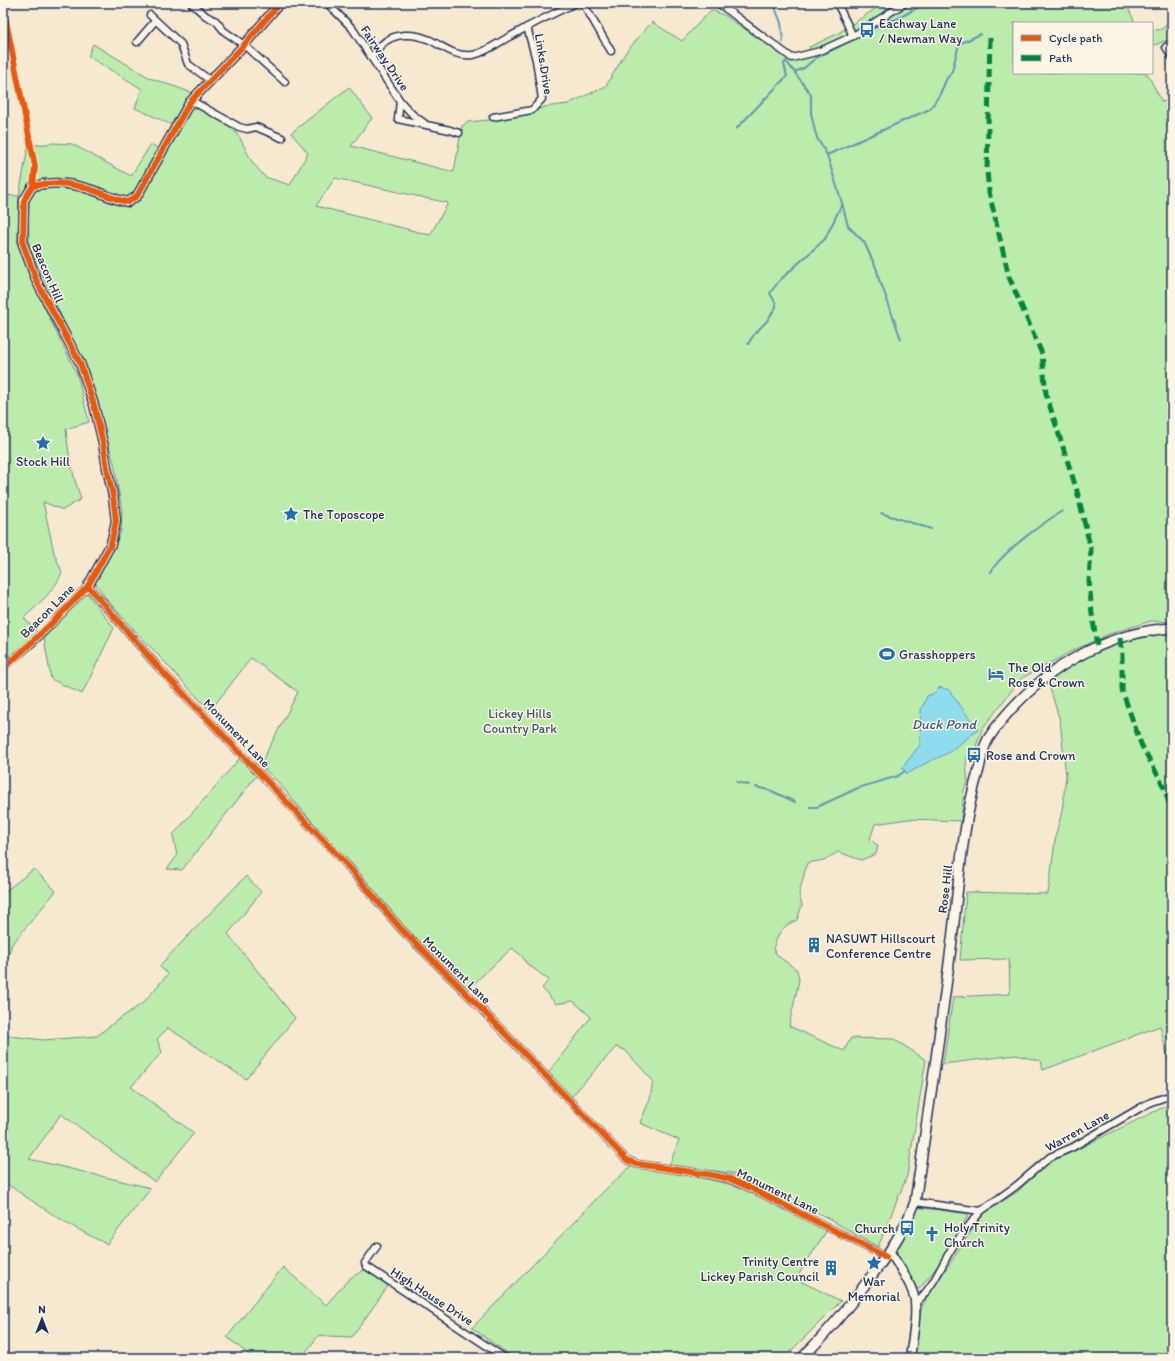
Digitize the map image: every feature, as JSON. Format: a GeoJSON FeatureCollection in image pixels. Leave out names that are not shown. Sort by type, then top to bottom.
{"type":"FeatureCollection","features":[{"type":"Feature","properties":{"kind":"main road","name":"Rose Hill"},"geometry":{"type":"LineString","coordinates":[[802,1358],[831,1328],[853,1302],[888,1255],[911,1214],[915,1202],[945,996],[969,802],[987,740],[1005,715],[1031,689],[1049,674],[1067,663],[1097,646],[1120,638],[1155,630],[1172,628]]}},
{"type":"Feature","properties":{"kind":"street"},"geometry":{"type":"LineString","coordinates":[[191,3],[206,16],[216,21],[224,31],[244,44],[285,82]]}},
{"type":"Feature","properties":{"kind":"street","name":"Beacon Hill"},"geometry":{"type":"LineString","coordinates":[[88,586],[111,544],[116,521],[113,496],[94,405],[80,363],[37,282],[23,244],[24,200],[33,186],[43,183],[60,183],[89,189],[116,200],[128,202],[137,196],[192,101],[280,3]]}},
{"type":"Feature","properties":{"kind":"street","name":"Fairway Drive"},"geometry":{"type":"LineString","coordinates":[[327,3],[352,28],[400,101],[398,119],[459,133]]}},
{"type":"Feature","properties":{"kind":"street"},"geometry":{"type":"LineString","coordinates":[[372,57],[381,45],[387,41],[398,36],[413,35],[429,40],[456,54],[474,55],[552,13],[576,3]]}},
{"type":"Feature","properties":{"kind":"street"},"geometry":{"type":"LineString","coordinates":[[583,3],[611,51]]}},
{"type":"Feature","properties":{"kind":"street"},"geometry":{"type":"LineString","coordinates":[[718,3],[792,58],[820,51],[853,36],[904,3]]}},
{"type":"Feature","properties":{"kind":"street"},"geometry":{"type":"LineString","coordinates":[[837,3],[853,36]]}},
{"type":"Feature","properties":{"kind":"street"},"geometry":{"type":"LineString","coordinates":[[150,15],[181,44],[188,64],[211,81]]}},
{"type":"Feature","properties":{"kind":"street"},"geometry":{"type":"LineString","coordinates":[[137,42],[155,21]]}},
{"type":"Feature","properties":{"kind":"street","name":"Links Drive"},"geometry":{"type":"LineString","coordinates":[[493,117],[532,110],[542,100],[536,60],[528,27]]}},
{"type":"Feature","properties":{"kind":"street"},"geometry":{"type":"LineString","coordinates":[[1172,43],[1166,47],[1172,57]]}},
{"type":"Feature","properties":{"kind":"street"},"geometry":{"type":"LineString","coordinates":[[192,101],[239,127],[247,129],[256,127],[282,138]]}},
{"type":"Feature","properties":{"kind":"street"},"geometry":{"type":"LineString","coordinates":[[400,101],[425,124]]}},
{"type":"Feature","properties":{"kind":"street","name":"Beacon Lane"},"geometry":{"type":"LineString","coordinates":[[3,667],[13,660],[55,620],[88,586]]}},
{"type":"Feature","properties":{"kind":"street","name":"Monument Lane"},"geometry":{"type":"LineString","coordinates":[[88,586],[158,667],[348,865],[401,930],[462,989],[627,1160],[637,1164],[730,1179],[888,1255]]}},
{"type":"Feature","properties":{"kind":"street","name":"Warren Lane"},"geometry":{"type":"LineString","coordinates":[[915,1303],[923,1296],[952,1248],[966,1228],[981,1211],[1016,1186],[1050,1157],[1073,1148],[1151,1102],[1172,1095]]}},
{"type":"Feature","properties":{"kind":"street"},"geometry":{"type":"LineString","coordinates":[[915,1202],[981,1211]]}},
{"type":"Feature","properties":{"kind":"street","name":"High House Drive"},"geometry":{"type":"LineString","coordinates":[[377,1246],[365,1263],[366,1266],[505,1358]]}},
{"type":"Feature","properties":{"kind":"street"},"geometry":{"type":"LineString","coordinates":[[888,1255],[907,1280],[914,1294],[915,1319],[910,1358]]}},
{"type":"Feature","properties":{"kind":"green space","name":"Lickey Hills Country Park"},"geometry":{"type":"Polygon","coordinates":[[[884,3],[1126,3],[1135,22],[1013,22],[1013,74],[1148,74],[1162,102],[1172,99],[1172,622],[1151,621],[1109,634],[1072,651],[1022,678],[982,729],[974,752],[967,756],[966,765],[968,782],[964,790],[961,821],[908,819],[875,824],[870,839],[878,846],[876,854],[861,860],[838,852],[824,860],[807,863],[799,894],[802,905],[797,920],[781,931],[773,949],[778,956],[797,970],[799,980],[789,1026],[844,1051],[851,1038],[894,1039],[926,1060],[907,1176],[878,1247],[787,1195],[732,1173],[669,1166],[679,1140],[640,1123],[650,1099],[653,1081],[625,1050],[616,1047],[571,1097],[548,1073],[591,1017],[573,1001],[556,1004],[542,988],[549,980],[526,963],[522,956],[512,948],[467,990],[405,929],[277,781],[260,765],[298,692],[251,658],[210,711],[106,599],[95,582],[121,532],[122,512],[114,463],[86,369],[29,247],[28,203],[19,197],[18,245],[31,280],[77,374],[89,422],[66,429],[71,465],[81,499],[63,510],[43,502],[54,553],[62,572],[56,585],[24,618],[37,632],[3,664],[3,195],[19,196],[28,146],[54,143],[72,144],[131,176],[151,144],[163,151],[196,101],[222,116],[240,138],[252,162],[265,177],[290,185],[308,153],[291,133],[349,87],[372,118],[351,146],[454,172],[462,126],[468,122],[489,120],[534,111],[544,107],[568,104],[606,86],[626,52],[652,22],[682,41],[711,10],[724,15],[790,60],[812,56],[809,47],[837,34],[884,3]],[[335,178],[316,206],[430,235],[448,203],[335,178]]]}},
{"type":"Feature","properties":{"kind":"green space"},"geometry":{"type":"Polygon","coordinates":[[[1172,21],[1172,38],[1153,46],[1153,29],[1160,30],[1172,21]]]}},
{"type":"Feature","properties":{"kind":"green space"},"geometry":{"type":"Polygon","coordinates":[[[93,44],[150,78],[193,93],[174,126],[135,108],[142,89],[88,56],[93,44]]]}},
{"type":"Feature","properties":{"kind":"green space"},"geometry":{"type":"Polygon","coordinates":[[[86,592],[114,628],[82,694],[51,679],[44,638],[86,592]]]}},
{"type":"Feature","properties":{"kind":"green space"},"geometry":{"type":"Polygon","coordinates":[[[1172,631],[1172,1074],[1160,1026],[1043,1070],[1041,1061],[1016,1055],[943,1064],[953,997],[1010,994],[1009,959],[960,960],[966,892],[1048,894],[1056,834],[1062,811],[1066,775],[1060,721],[1048,682],[1071,664],[1122,639],[1172,631]]]}},
{"type":"Feature","properties":{"kind":"green space"},"geometry":{"type":"Polygon","coordinates":[[[240,758],[257,775],[182,870],[167,869],[177,856],[173,835],[240,758]]]}},
{"type":"Feature","properties":{"kind":"green space"},"geometry":{"type":"Polygon","coordinates":[[[34,869],[56,891],[12,944],[3,972],[3,893],[34,869]]]}},
{"type":"Feature","properties":{"kind":"green space"},"geometry":{"type":"Polygon","coordinates":[[[246,876],[261,892],[228,934],[295,1018],[246,1079],[168,1028],[157,1039],[162,1052],[131,1087],[194,1133],[155,1182],[61,1114],[29,1159],[151,1188],[107,1244],[67,1223],[3,1181],[3,1035],[43,1040],[97,1036],[143,1003],[168,974],[159,966],[246,876]]]}},
{"type":"Feature","properties":{"kind":"green space"},"geometry":{"type":"Polygon","coordinates":[[[1172,1103],[1172,1358],[914,1358],[922,1306],[969,1234],[986,1211],[1017,1192],[1045,1165],[1172,1103]]]}},
{"type":"Feature","properties":{"kind":"green space"},"geometry":{"type":"Polygon","coordinates":[[[631,1166],[688,1175],[729,1184],[752,1193],[827,1230],[796,1279],[841,1301],[784,1358],[514,1358],[472,1328],[605,1190],[631,1166]]]}},
{"type":"Feature","properties":{"kind":"green space"},"geometry":{"type":"Polygon","coordinates":[[[916,1207],[969,1214],[941,1262],[919,1289],[915,1288],[898,1258],[897,1249],[916,1207]]]}},
{"type":"Feature","properties":{"kind":"green space"},"geometry":{"type":"Polygon","coordinates":[[[283,1267],[326,1305],[350,1278],[366,1269],[388,1286],[352,1337],[319,1335],[301,1358],[253,1358],[227,1337],[283,1267]]]}},
{"type":"Feature","properties":{"kind":"water","name":"Duck Pond"},"geometry":{"type":"Polygon","coordinates":[[[940,687],[949,690],[978,730],[948,753],[907,774],[902,768],[920,745],[921,710],[927,696],[934,693],[940,687]]]}},
{"type":"Feature","properties":{"kind":"waterway"},"geometry":{"type":"LineString","coordinates":[[775,3],[781,23],[783,42]]}},
{"type":"Feature","properties":{"kind":"waterway"},"geometry":{"type":"LineString","coordinates":[[795,72],[804,68],[816,58],[889,20],[895,20],[926,3]]}},
{"type":"Feature","properties":{"kind":"waterway"},"geometry":{"type":"LineString","coordinates":[[827,155],[930,109],[952,71],[959,44],[981,34]]}},
{"type":"Feature","properties":{"kind":"waterway"},"geometry":{"type":"LineString","coordinates":[[786,61],[811,95],[811,113],[815,131],[817,138],[827,155],[848,226],[864,242],[877,270],[879,280],[901,339]]}},
{"type":"Feature","properties":{"kind":"waterway"},"geometry":{"type":"LineString","coordinates":[[736,129],[787,76],[784,64],[786,61]]}},
{"type":"Feature","properties":{"kind":"waterway"},"geometry":{"type":"LineString","coordinates":[[748,344],[755,333],[767,321],[776,307],[770,293],[779,281],[825,239],[842,204]]}},
{"type":"Feature","properties":{"kind":"waterway"},"geometry":{"type":"LineString","coordinates":[[991,572],[996,564],[1013,547],[1062,511]]}},
{"type":"Feature","properties":{"kind":"waterway"},"geometry":{"type":"LineString","coordinates":[[881,513],[931,529]]}},
{"type":"Feature","properties":{"kind":"waterway"},"geometry":{"type":"LineString","coordinates":[[1128,640],[1153,635]]}},
{"type":"Feature","properties":{"kind":"waterway"},"geometry":{"type":"LineString","coordinates":[[810,807],[817,807],[858,788],[898,776],[905,771]]}},
{"type":"Feature","properties":{"kind":"waterway"},"geometry":{"type":"LineString","coordinates":[[737,782],[749,785]]}},
{"type":"Feature","properties":{"kind":"waterway"},"geometry":{"type":"LineString","coordinates":[[756,787],[772,791],[795,802]]}},
{"type":"Feature","properties":{"kind":"marked path"},"geometry":{"type":"LineString","coordinates":[[990,38],[987,171],[989,192],[1009,277],[1042,354],[1046,394],[1077,491],[1091,550],[1089,581],[1097,646]]}},
{"type":"Feature","properties":{"kind":"marked path"},"geometry":{"type":"LineString","coordinates":[[1120,638],[1122,655],[1122,690],[1141,744],[1165,789],[1172,814]]}},
{"type":"Feature","properties":{"kind":"cycle path"},"geometry":{"type":"LineString","coordinates":[[3,667],[13,660],[55,620],[88,586],[111,544],[116,521],[103,443],[94,405],[80,363],[37,282],[23,244],[24,200],[33,186],[54,183],[82,187],[128,202],[137,196],[190,102],[244,45],[280,3]]}},
{"type":"Feature","properties":{"kind":"cycle path"},"geometry":{"type":"LineString","coordinates":[[3,6],[35,166],[33,186]]}},
{"type":"Feature","properties":{"kind":"cycle path"},"geometry":{"type":"LineString","coordinates":[[88,586],[158,667],[347,865],[401,929],[462,989],[627,1160],[637,1164],[730,1179],[753,1189],[886,1257]]}},
{"type":"Feature","properties":{"kind":"place","name":"Eachway Lane / Newman Way"},"geometry":{"type":"Point","coordinates":[867,30]}},
{"type":"Feature","properties":{"kind":"place","name":"Stock Hill"},"geometry":{"type":"Point","coordinates":[43,443]}},
{"type":"Feature","properties":{"kind":"place","name":"The Toposcope"},"geometry":{"type":"Point","coordinates":[291,514]}},
{"type":"Feature","properties":{"kind":"place","name":"Grasshoppers"},"geometry":{"type":"Point","coordinates":[887,654]}},
{"type":"Feature","properties":{"kind":"place","name":"The Old Rose & Crown"},"geometry":{"type":"Point","coordinates":[996,674]}},
{"type":"Feature","properties":{"kind":"place","name":"Rose and Crown"},"geometry":{"type":"Point","coordinates":[974,755]}},
{"type":"Feature","properties":{"kind":"place","name":"NASUWT Hillscourt Conference Centre"},"geometry":{"type":"Point","coordinates":[814,945]}},
{"type":"Feature","properties":{"kind":"place","name":"Church"},"geometry":{"type":"Point","coordinates":[907,1228]}},
{"type":"Feature","properties":{"kind":"place","name":"Holy Trinity Church"},"geometry":{"type":"Point","coordinates":[932,1234]}},
{"type":"Feature","properties":{"kind":"place","name":"War Memorial"},"geometry":{"type":"Point","coordinates":[874,1263]}},
{"type":"Feature","properties":{"kind":"place","name":"Trinity Centre Lickey Parish Council"},"geometry":{"type":"Point","coordinates":[831,1268]}}]}
